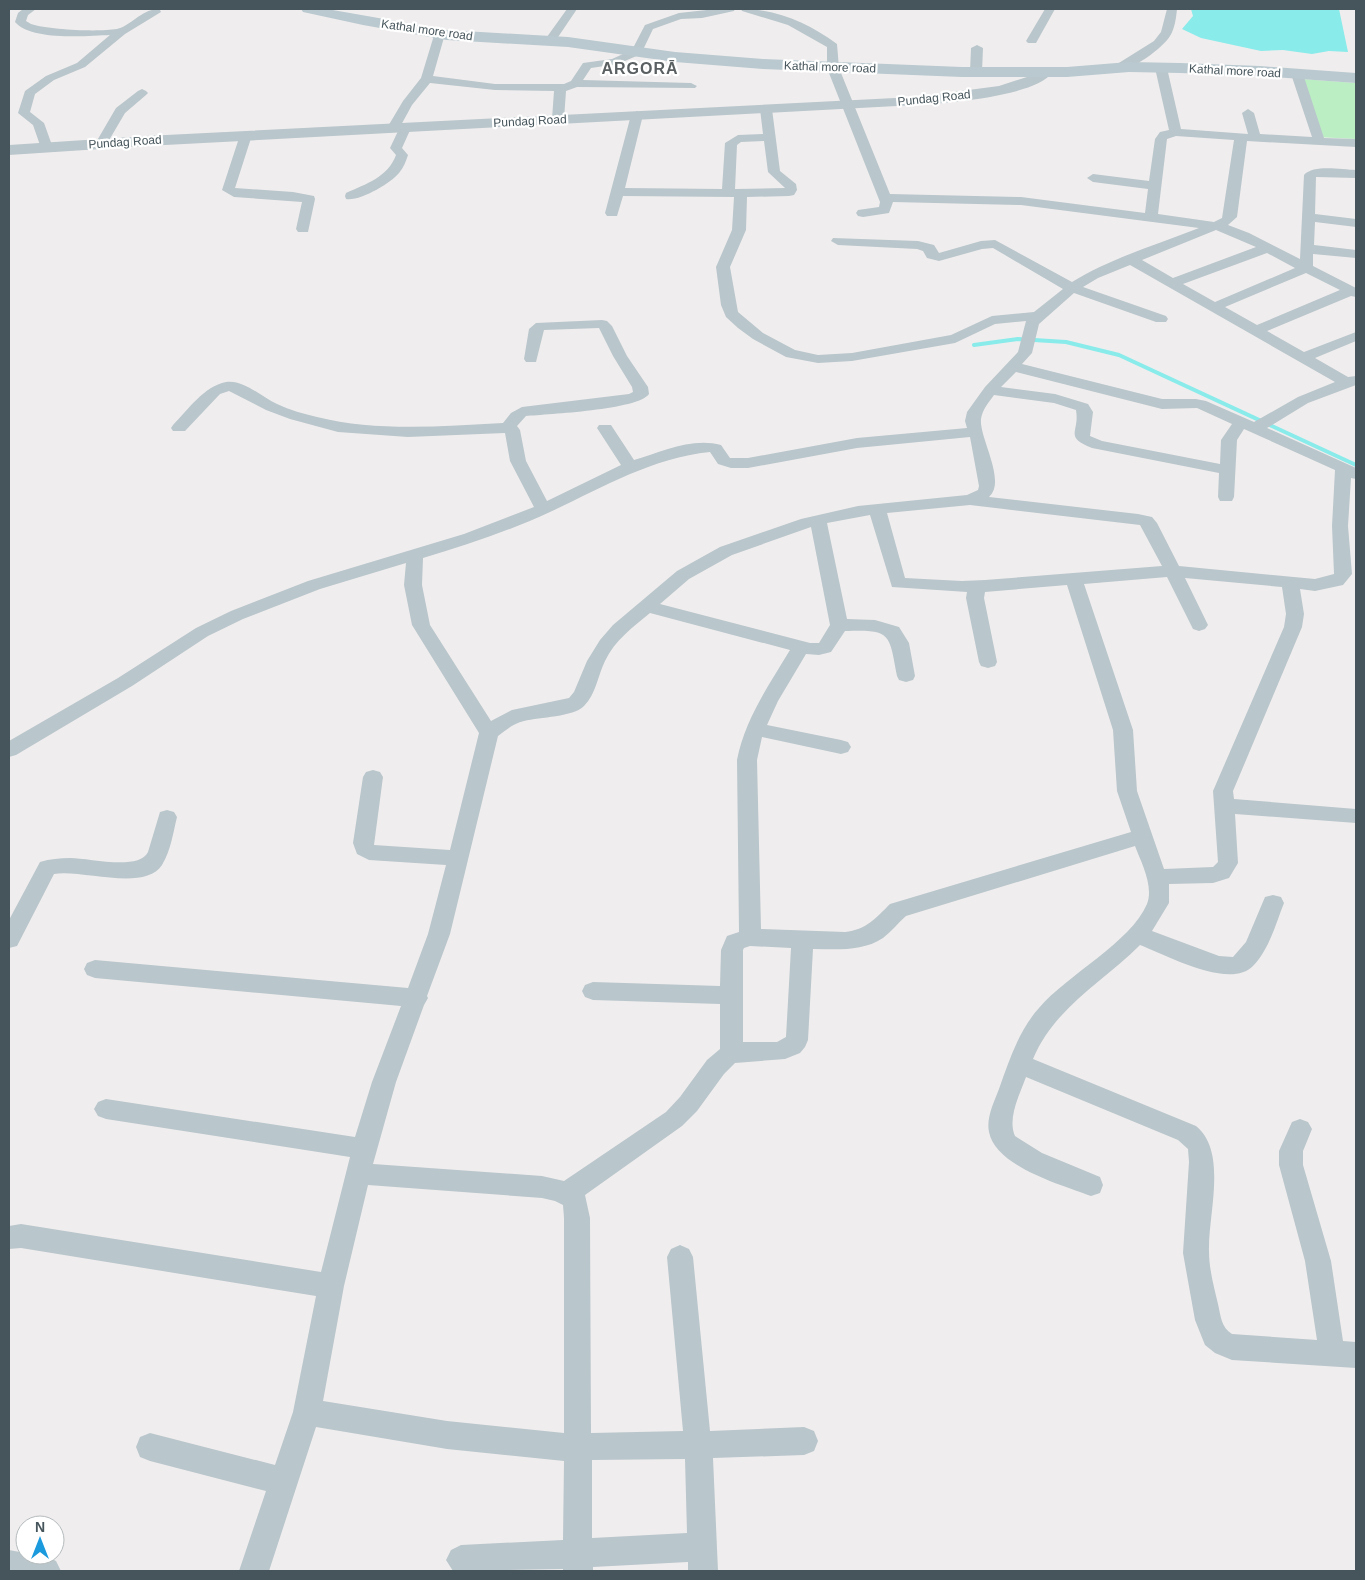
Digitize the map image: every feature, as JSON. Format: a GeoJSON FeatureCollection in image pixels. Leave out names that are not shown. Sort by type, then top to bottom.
{"type":"FeatureCollection","features":[{"type":"Feature","properties":{"kind":"main road","name":"Kathal more road"},"geometry":{"type":"LineString","coordinates":[[308,9],[439,34],[597,45],[637,52],[716,61],[833,68],[976,72],[1046,72],[1161,68],[1356,78]]}},
{"type":"Feature","properties":{"kind":"street"},"geometry":{"type":"LineString","coordinates":[[31,9],[23,13],[20,22],[32,29],[121,32]]}},
{"type":"Feature","properties":{"kind":"street"},"geometry":{"type":"LineString","coordinates":[[550,41],[572,9]]}},
{"type":"Feature","properties":{"kind":"street"},"geometry":{"type":"LineString","coordinates":[[427,79],[495,87],[568,88],[575,83],[587,65],[614,62],[637,52],[649,28],[679,16],[730,9]]}},
{"type":"Feature","properties":{"kind":"street"},"geometry":{"type":"LineString","coordinates":[[746,9],[788,20],[833,46],[833,68],[850,106],[866,154],[886,198],[887,207],[884,210],[863,213]]}},
{"type":"Feature","properties":{"kind":"street"},"geometry":{"type":"LineString","coordinates":[[1032,41],[1050,9]]}},
{"type":"Feature","properties":{"kind":"street"},"geometry":{"type":"LineString","coordinates":[[1118,68],[1153,48],[1163,39],[1172,10],[1159,9]]}},
{"type":"Feature","properties":{"kind":"street"},"geometry":{"type":"LineString","coordinates":[[47,148],[38,124],[24,113],[29,93],[50,78],[87,62],[121,32],[156,12]]}},
{"type":"Feature","properties":{"kind":"street"},"geometry":{"type":"LineString","coordinates":[[351,196],[379,183],[393,173],[401,162],[402,155],[396,148],[399,128],[407,104],[427,79],[439,34]]}},
{"type":"Feature","properties":{"kind":"street"},"geometry":{"type":"LineString","coordinates":[[976,72],[977,48]]}},
{"type":"Feature","properties":{"kind":"street"},"geometry":{"type":"LineString","coordinates":[[1161,68],[1176,132]]}},
{"type":"Feature","properties":{"kind":"street","name":"Pundag Road"},"geometry":{"type":"LineString","coordinates":[[9,150],[637,114],[850,106],[957,97],[1028,83],[1046,72]]}},
{"type":"Feature","properties":{"kind":"street"},"geometry":{"type":"LineString","coordinates":[[1297,74],[1319,141]]}},
{"type":"Feature","properties":{"kind":"street"},"geometry":{"type":"LineString","coordinates":[[575,83],[691,86]]}},
{"type":"Feature","properties":{"kind":"street"},"geometry":{"type":"LineString","coordinates":[[558,119],[560,89]]}},
{"type":"Feature","properties":{"kind":"street"},"geometry":{"type":"LineString","coordinates":[[101,144],[120,111],[142,93]]}},
{"type":"Feature","properties":{"kind":"street"},"geometry":{"type":"LineString","coordinates":[[618,192],[734,194],[787,192],[791,190],[790,185],[775,174],[766,109]]}},
{"type":"Feature","properties":{"kind":"street"},"geometry":{"type":"LineString","coordinates":[[1248,112],[1255,137]]}},
{"type":"Feature","properties":{"kind":"street"},"geometry":{"type":"LineString","coordinates":[[612,213],[637,114]]}},
{"type":"Feature","properties":{"kind":"street"},"geometry":{"type":"LineString","coordinates":[[1151,217],[1161,139],[1164,135],[1176,132],[1241,138],[1255,137],[1356,143]]}},
{"type":"Feature","properties":{"kind":"street"},"geometry":{"type":"LineString","coordinates":[[246,136],[228,190],[234,193],[293,196],[309,199],[303,228]]}},
{"type":"Feature","properties":{"kind":"street"},"geometry":{"type":"LineString","coordinates":[[769,137],[741,138],[731,143],[734,194],[741,214],[739,230],[723,267],[731,314],[758,336],[790,354],[818,359],[852,357],[955,338],[992,320],[1035,320]]}},
{"type":"Feature","properties":{"kind":"street"},"geometry":{"type":"LineString","coordinates":[[970,500],[986,493],[987,486],[982,454],[975,432],[974,412],[990,390],[1018,359],[1035,320],[1072,288],[1093,275],[1227,222],[1230,217],[1241,138]]}},
{"type":"Feature","properties":{"kind":"street"},"geometry":{"type":"LineString","coordinates":[[1306,268],[1309,249],[1310,175],[1316,172],[1356,174]]}},
{"type":"Feature","properties":{"kind":"street"},"geometry":{"type":"LineString","coordinates":[[1093,178],[1155,186]]}},
{"type":"Feature","properties":{"kind":"street"},"geometry":{"type":"LineString","coordinates":[[886,198],[1021,200],[1218,226],[1239,233],[1354,292]]}},
{"type":"Feature","properties":{"kind":"street"},"geometry":{"type":"LineString","coordinates":[[1309,217],[1356,223]]}},
{"type":"Feature","properties":{"kind":"street"},"geometry":{"type":"LineString","coordinates":[[838,241],[918,245],[929,248],[932,255],[939,257],[981,245],[995,244],[1037,270],[1072,288],[1161,319]]}},
{"type":"Feature","properties":{"kind":"street"},"geometry":{"type":"LineString","coordinates":[[1172,283],[1267,248]]}},
{"type":"Feature","properties":{"kind":"street"},"geometry":{"type":"LineString","coordinates":[[1309,249],[1356,254]]}},
{"type":"Feature","properties":{"kind":"street"},"geometry":{"type":"LineString","coordinates":[[1130,259],[1303,358],[1352,382]]}},
{"type":"Feature","properties":{"kind":"street"},"geometry":{"type":"LineString","coordinates":[[1214,307],[1306,268]]}},
{"type":"Feature","properties":{"kind":"street"},"geometry":{"type":"LineString","coordinates":[[1256,331],[1354,292]]}},
{"type":"Feature","properties":{"kind":"street"},"geometry":{"type":"LineString","coordinates":[[508,428],[516,416],[522,412],[636,398],[641,394],[608,331],[602,324],[541,326],[536,329],[531,359]]}},
{"type":"Feature","properties":{"kind":"street"},"geometry":{"type":"LineString","coordinates":[[1303,358],[1356,336]]}},
{"type":"Feature","properties":{"kind":"street"},"geometry":{"type":"LineString","coordinates":[[877,508],[898,583],[962,587],[985,586],[1172,571],[1290,584],[1328,584],[1342,578],[1350,570],[1340,526],[1350,471],[1253,425],[1202,404],[1188,402],[1173,406],[1162,404],[1018,359]]}},
{"type":"Feature","properties":{"kind":"street"},"geometry":{"type":"LineString","coordinates":[[1226,497],[1229,440],[1253,425],[1303,400],[1352,382]]}},
{"type":"Feature","properties":{"kind":"street"},"geometry":{"type":"LineString","coordinates":[[179,428],[214,391],[228,386],[237,388],[271,407],[308,421],[338,427],[408,432],[508,428],[512,430],[518,461],[543,508]]}},
{"type":"Feature","properties":{"kind":"street"},"geometry":{"type":"LineString","coordinates":[[990,390],[1055,399],[1083,406],[1085,412],[1082,435],[1086,440],[1098,446],[1227,470]]}},
{"type":"Feature","properties":{"kind":"street"},"geometry":{"type":"LineString","coordinates":[[605,428],[630,467]]}},
{"type":"Feature","properties":{"kind":"street"},"geometry":{"type":"LineString","coordinates":[[9,750],[125,682],[189,640],[218,624],[314,585],[470,538],[543,508],[630,467],[682,450],[701,447],[715,448],[724,461],[748,463],[857,443],[975,432]]}},
{"type":"Feature","properties":{"kind":"street"},"geometry":{"type":"LineString","coordinates":[[254,1571],[307,1412],[331,1286],[364,1149],[384,1082],[417,998],[439,934],[490,733],[503,722],[519,715],[533,711],[565,707],[576,703],[583,694],[596,661],[606,644],[619,628],[683,575],[726,551],[818,520],[877,508],[970,500],[1146,521],[1151,527],[1199,625]]}},
{"type":"Feature","properties":{"kind":"street"},"geometry":{"type":"LineString","coordinates":[[818,520],[839,626]]}},
{"type":"Feature","properties":{"kind":"street"},"geometry":{"type":"LineString","coordinates":[[415,555],[413,585],[421,625],[490,733]]}},
{"type":"Feature","properties":{"kind":"street"},"geometry":{"type":"LineString","coordinates":[[1074,579],[1123,730],[1127,791],[1156,877],[1160,896],[1157,905],[1136,934],[1047,1014],[1019,1064],[1002,1112],[1000,1130],[1005,1142],[1015,1151],[1091,1185]]}},
{"type":"Feature","properties":{"kind":"street"},"geometry":{"type":"LineString","coordinates":[[1156,877],[1213,875],[1222,872],[1228,863],[1223,791],[1293,627],[1295,614],[1290,584]]}},
{"type":"Feature","properties":{"kind":"street"},"geometry":{"type":"LineString","coordinates":[[985,586],[977,588],[975,598],[988,662]]}},
{"type":"Feature","properties":{"kind":"street"},"geometry":{"type":"LineString","coordinates":[[646,606],[810,649],[828,646],[835,630],[839,626],[887,628],[894,631],[898,637],[906,676]]}},
{"type":"Feature","properties":{"kind":"street"},"geometry":{"type":"LineString","coordinates":[[750,937],[747,760],[749,741],[801,647]]}},
{"type":"Feature","properties":{"kind":"street"},"geometry":{"type":"LineString","coordinates":[[756,729],[841,747]]}},
{"type":"Feature","properties":{"kind":"street"},"geometry":{"type":"LineString","coordinates":[[373,777],[363,843],[364,849],[368,852],[458,858]]}},
{"type":"Feature","properties":{"kind":"street"},"geometry":{"type":"LineString","coordinates":[[1223,806],[1356,816]]}},
{"type":"Feature","properties":{"kind":"street"},"geometry":{"type":"LineString","coordinates":[[9,940],[47,868],[54,865],[69,864],[132,870],[145,868],[153,863],[158,853],[167,817]]}},
{"type":"Feature","properties":{"kind":"street"},"geometry":{"type":"LineString","coordinates":[[731,1053],[732,950],[735,942],[750,937],[845,941],[860,939],[875,932],[898,910],[1142,836]]}},
{"type":"Feature","properties":{"kind":"street"},"geometry":{"type":"LineString","coordinates":[[1136,934],[1217,965],[1230,966],[1242,964],[1250,956],[1273,903]]}},
{"type":"Feature","properties":{"kind":"street"},"geometry":{"type":"LineString","coordinates":[[566,1194],[674,1119],[689,1104],[722,1059],[731,1053],[747,1050],[782,1051],[793,1047],[797,1040],[802,940]]}},
{"type":"Feature","properties":{"kind":"street"},"geometry":{"type":"LineString","coordinates":[[95,969],[417,998]]}},
{"type":"Feature","properties":{"kind":"street"},"geometry":{"type":"LineString","coordinates":[[593,992],[731,995]]}},
{"type":"Feature","properties":{"kind":"street"},"geometry":{"type":"LineString","coordinates":[[1019,1064],[1187,1132],[1196,1140],[1200,1148],[1196,1253],[1210,1328],[1222,1344],[1232,1347],[1344,1354],[1291,1165],[1291,1150],[1300,1129]]}},
{"type":"Feature","properties":{"kind":"street"},"geometry":{"type":"LineString","coordinates":[[106,1109],[364,1149]]}},
{"type":"Feature","properties":{"kind":"street"},"geometry":{"type":"LineString","coordinates":[[358,1174],[542,1187],[560,1191],[574,1199],[577,1218],[578,1562]]}},
{"type":"Feature","properties":{"kind":"street"},"geometry":{"type":"LineString","coordinates":[[9,1237],[21,1236],[331,1286]]}},
{"type":"Feature","properties":{"kind":"street"},"geometry":{"type":"LineString","coordinates":[[461,1560],[578,1562],[703,1559],[698,1445],[680,1257]]}},
{"type":"Feature","properties":{"kind":"street"},"geometry":{"type":"LineString","coordinates":[[307,1412],[447,1435],[550,1447],[804,1441]]}},
{"type":"Feature","properties":{"kind":"street"},"geometry":{"type":"LineString","coordinates":[[150,1447],[284,1482]]}},
{"type":"Feature","properties":{"kind":"street"},"geometry":{"type":"LineString","coordinates":[[9,1565],[46,1571]]}},
{"type":"Feature","properties":{"kind":"green space"},"geometry":{"type":"Polygon","coordinates":[[[1302,79],[1356,83],[1356,139],[1316,137],[1302,79]]]}},
{"type":"Feature","properties":{"kind":"water"},"geometry":{"type":"Polygon","coordinates":[[[1191,9],[1339,9],[1348,52],[1329,51],[1312,54],[1283,50],[1261,51],[1201,38],[1182,29],[1193,16],[1191,9]]]}},
{"type":"Feature","properties":{"kind":"waterway"},"geometry":{"type":"LineString","coordinates":[[974,345],[1018,339],[1066,342],[1119,355],[1356,465]]}},
{"type":"Feature","properties":{"kind":"district","name":"ARGORĀ"},"geometry":{"type":"Point","coordinates":[640,68]}}]}
